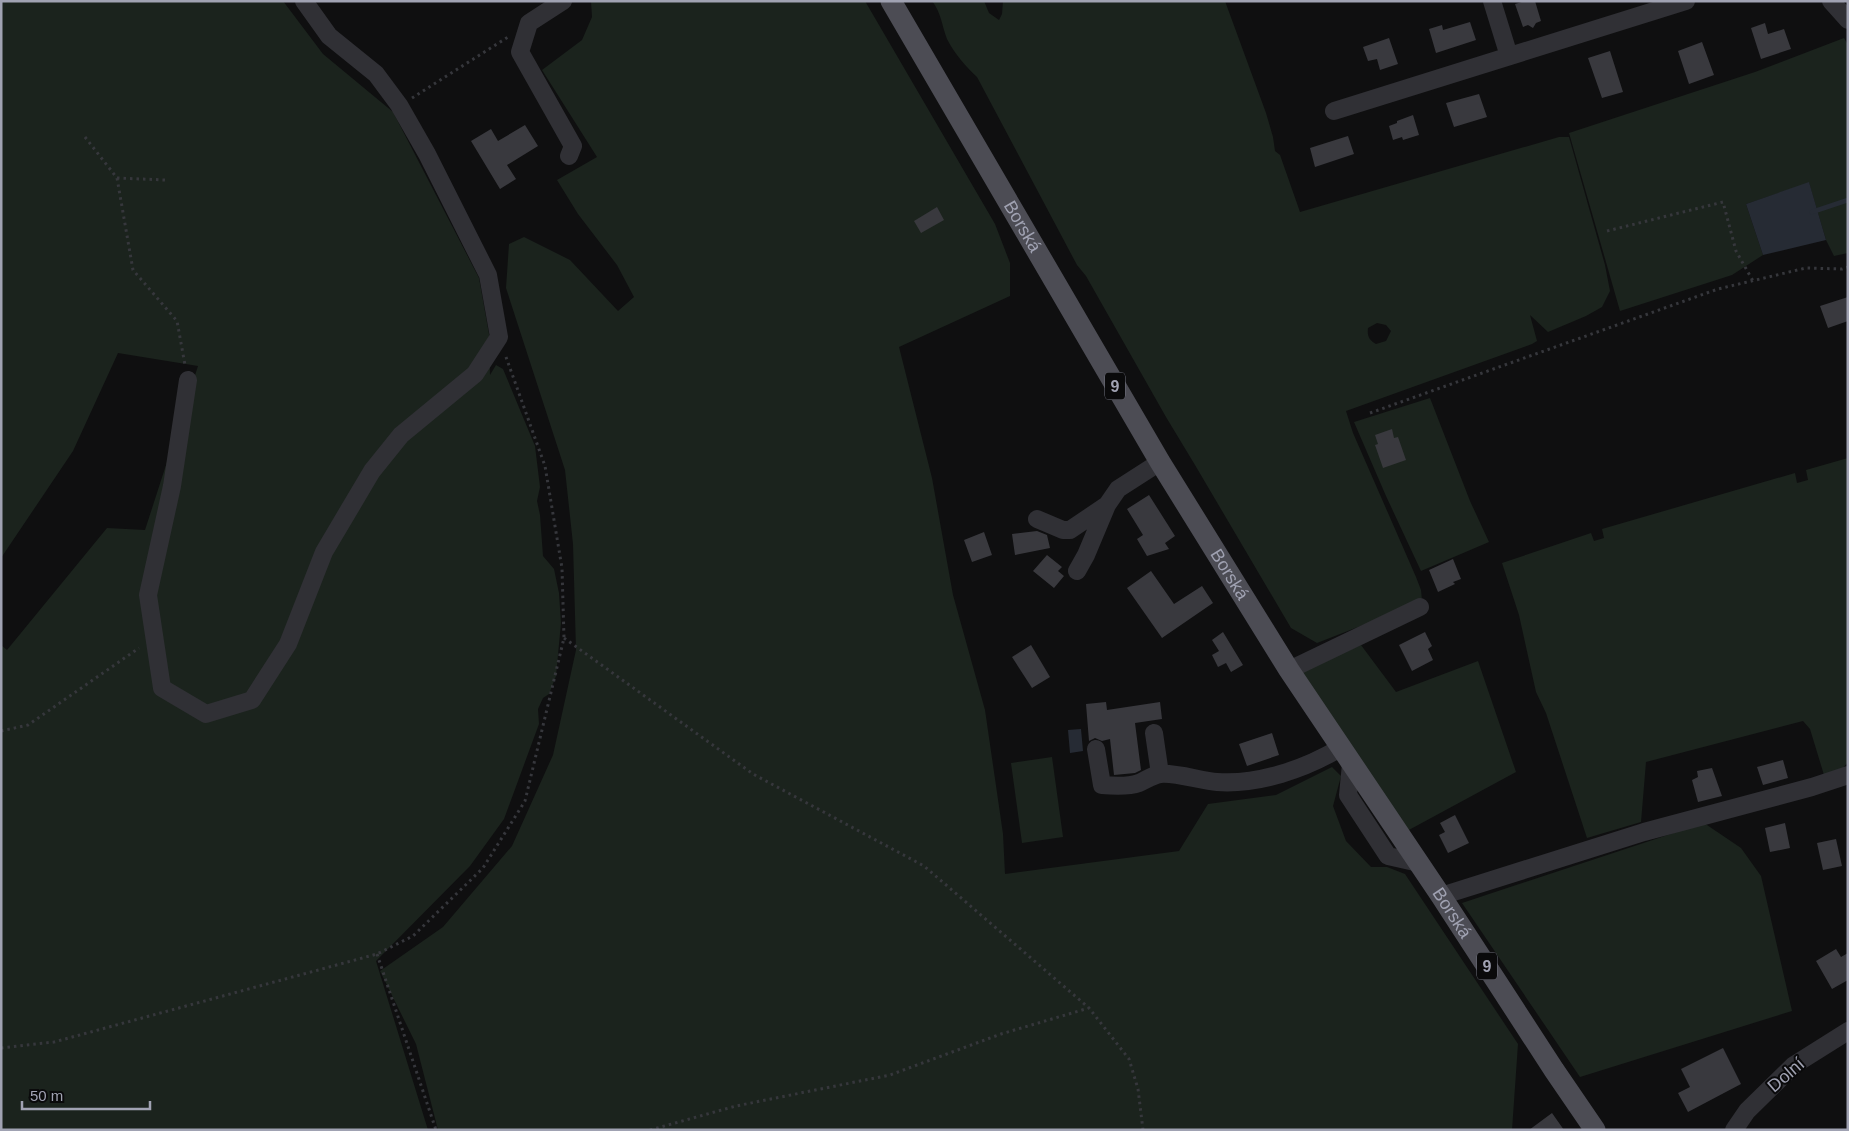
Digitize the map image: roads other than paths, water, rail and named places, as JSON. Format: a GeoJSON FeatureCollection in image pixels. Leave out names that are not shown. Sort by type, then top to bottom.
{"type":"FeatureCollection","features":[{"type":"Feature","properties":{"kind":"main road","name":"Borská"},"geometry":{"type":"LineString","coordinates":[[891,1],[1160,462],[1289,670],[1595,1130]]}},
{"type":"Feature","properties":{"kind":"street"},"geometry":{"type":"LineString","coordinates":[[188,380],[172,486],[148,596],[162,688],[206,714],[252,700],[288,644],[324,552],[372,471],[401,434],[475,374],[499,337],[488,276],[427,154],[400,106],[376,74],[329,36],[304,1]]}},
{"type":"Feature","properties":{"kind":"street"},"geometry":{"type":"LineString","coordinates":[[563,1],[529,23],[520,52],[573,146],[569,156]]}},
{"type":"Feature","properties":{"kind":"street"},"geometry":{"type":"LineString","coordinates":[[1492,1],[1509,56]]}},
{"type":"Feature","properties":{"kind":"street"},"geometry":{"type":"LineString","coordinates":[[1334,111],[1686,1]]}},
{"type":"Feature","properties":{"kind":"street"},"geometry":{"type":"LineString","coordinates":[[1831,1],[1848,20]]}},
{"type":"Feature","properties":{"kind":"street"},"geometry":{"type":"LineString","coordinates":[[1077,571],[1086,555],[1107,505],[1118,490],[1160,462]]}},
{"type":"Feature","properties":{"kind":"street"},"geometry":{"type":"LineString","coordinates":[[1037,518],[1063,530],[1070,530],[1107,505]]}},
{"type":"Feature","properties":{"kind":"street"},"geometry":{"type":"LineString","coordinates":[[1289,670],[1420,607]]}},
{"type":"Feature","properties":{"kind":"street"},"geometry":{"type":"LineString","coordinates":[[1154,733],[1160,774]]}},
{"type":"Feature","properties":{"kind":"street"},"geometry":{"type":"LineString","coordinates":[[1096,749],[1102,785],[1114,786],[1137,784],[1160,774],[1218,782],[1254,780],[1346,756]]}},
{"type":"Feature","properties":{"kind":"street"},"geometry":{"type":"LineString","coordinates":[[1441,896],[1644,832],[1812,787],[1848,775]]}},
{"type":"Feature","properties":{"kind":"street","name":"Dolní"},"geometry":{"type":"LineString","coordinates":[[1734,1130],[1747,1112],[1794,1065],[1848,1031]]}},
{"type":"Feature","properties":{"kind":"waterway"},"geometry":{"type":"LineString","coordinates":[[1812,212],[1848,200]]}}]}
